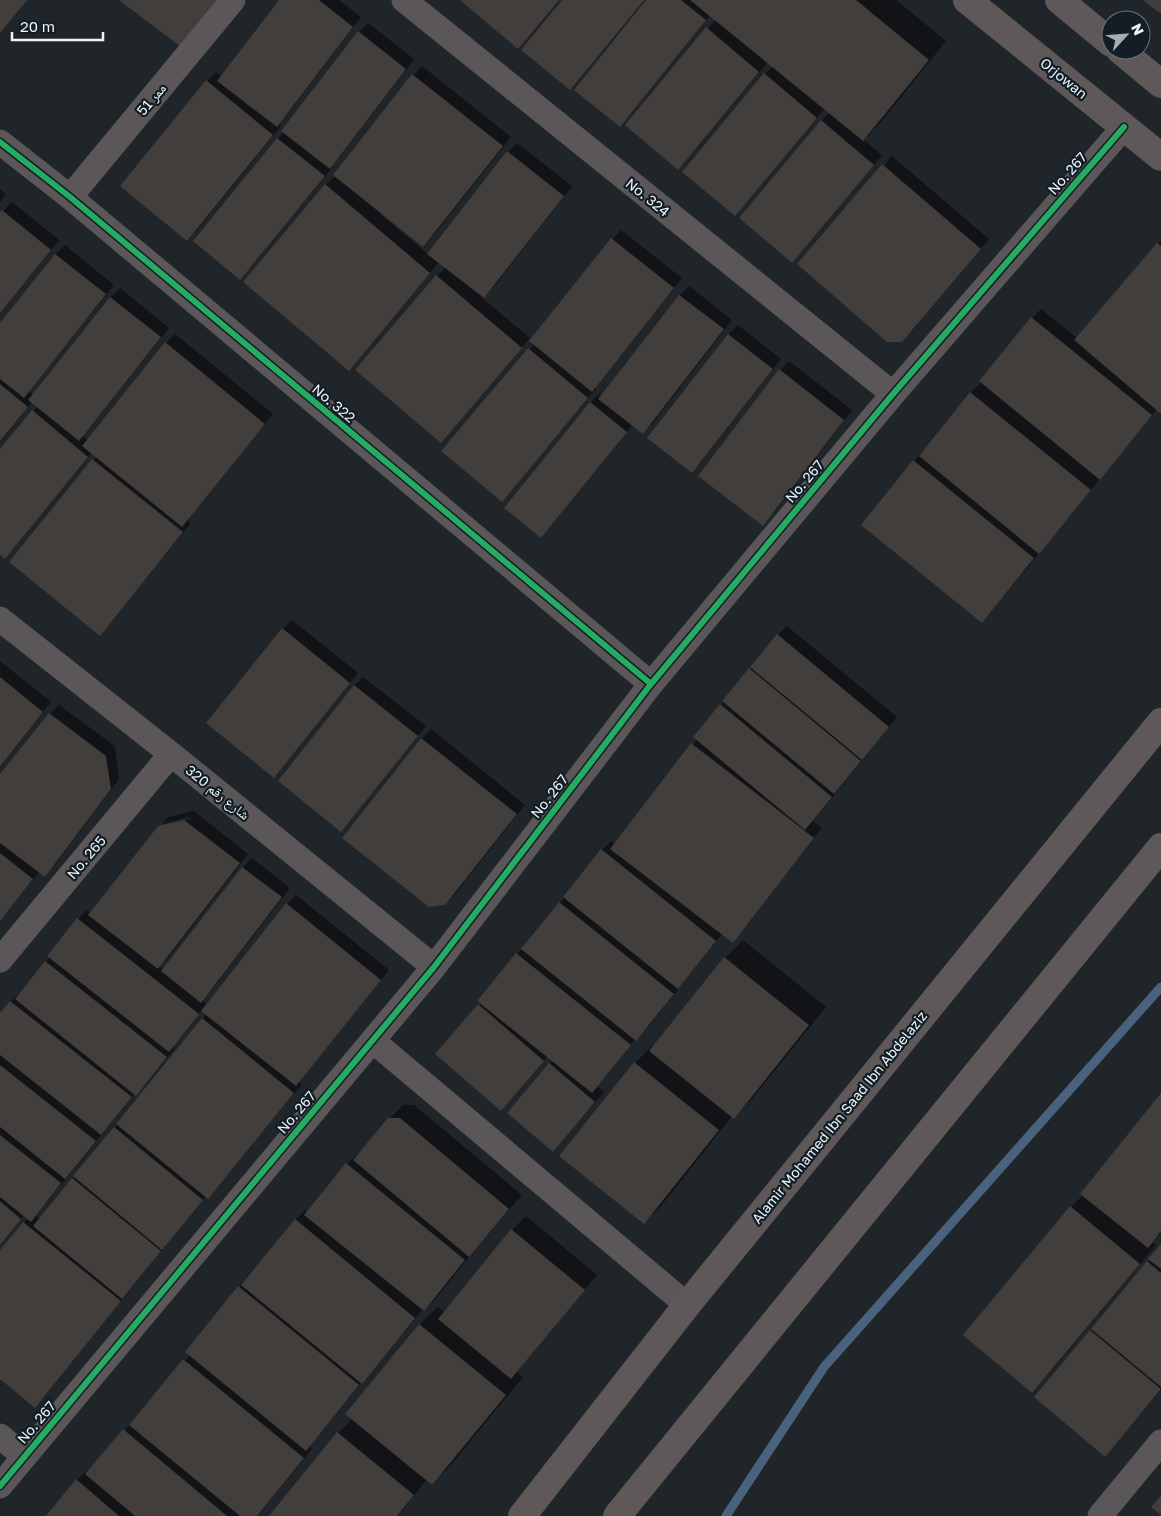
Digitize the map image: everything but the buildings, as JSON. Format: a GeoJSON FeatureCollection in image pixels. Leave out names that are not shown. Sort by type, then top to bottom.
{"type":"FeatureCollection","features":[{"type":"Feature","properties":{"kind":"main road","name":"Orjowan"},"geometry":{"type":"LineString","coordinates":[[967,0],[1161,157]]}},
{"type":"Feature","properties":{"kind":"main road"},"geometry":{"type":"LineString","coordinates":[[1059,0],[1101,35]]}},
{"type":"Feature","properties":{"kind":"main road"},"geometry":{"type":"LineString","coordinates":[[1132,60],[1161,84]]}},
{"type":"Feature","properties":{"kind":"main road","name":"Alamir Mohamed Ibn Saad Ibn Abdelaziz"},"geometry":{"type":"LineString","coordinates":[[522,1516],[687,1305],[1161,722]]}},
{"type":"Feature","properties":{"kind":"main road"},"geometry":{"type":"LineString","coordinates":[[617,1516],[1161,847]]}},
{"type":"Feature","properties":{"kind":"street","name":"ممر 51"},"geometry":{"type":"LineString","coordinates":[[70,197],[233,0]]}},
{"type":"Feature","properties":{"kind":"street","name":"No. 324"},"geometry":{"type":"LineString","coordinates":[[404,0],[893,394]]}},
{"type":"Feature","properties":{"kind":"street","name":"No. 267"},"geometry":{"type":"LineString","coordinates":[[0,1486],[434,967],[651,684],[893,394],[1124,127]]}},
{"type":"Feature","properties":{"kind":"street","name":"No. 322"},"geometry":{"type":"LineString","coordinates":[[0,142],[70,197],[651,684]]}},
{"type":"Feature","properties":{"kind":"street","name":"شارع رقم 320"},"geometry":{"type":"LineString","coordinates":[[0,620],[171,754],[434,967]]}},
{"type":"Feature","properties":{"kind":"street","name":"No. 265"},"geometry":{"type":"LineString","coordinates":[[0,960],[171,754]]}},
{"type":"Feature","properties":{"kind":"street"},"geometry":{"type":"LineString","coordinates":[[373,1041],[687,1305]]}},
{"type":"Feature","properties":{"kind":"street"},"geometry":{"type":"LineString","coordinates":[[0,1436],[24,1456]]}},
{"type":"Feature","properties":{"kind":"street"},"geometry":{"type":"LineString","coordinates":[[1105,1514],[1161,1442]]}},
{"type":"Feature","properties":{"kind":"waterway"},"geometry":{"type":"LineString","coordinates":[[726,1516],[824,1367],[1161,987]]}},
{"type":"Feature","properties":{"kind":"cycle path"},"geometry":{"type":"LineString","coordinates":[[0,1486],[434,967],[651,684],[893,394],[1124,127]]}},
{"type":"Feature","properties":{"kind":"cycle path"},"geometry":{"type":"LineString","coordinates":[[0,142],[70,197],[651,684]]}}]}
